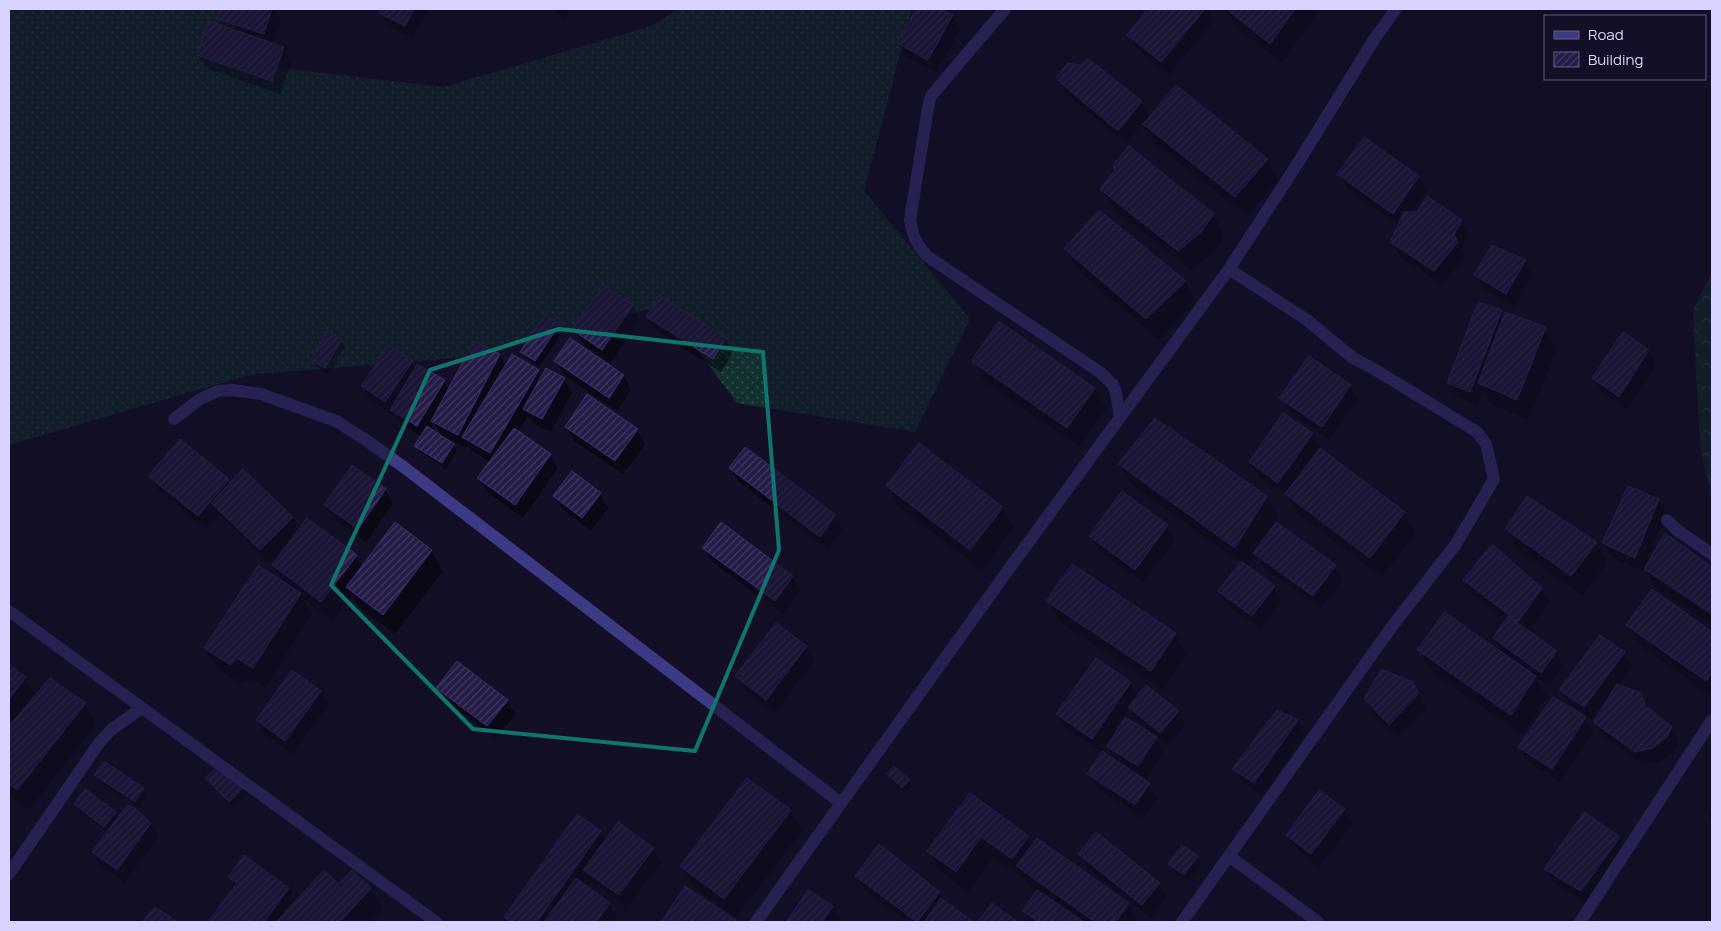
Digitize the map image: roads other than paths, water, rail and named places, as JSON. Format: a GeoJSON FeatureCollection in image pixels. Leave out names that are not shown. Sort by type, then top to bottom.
{"type":"FeatureCollection","features":[{"type":"Feature","properties":{"kind":"street"},"geometry":{"type":"LineString","coordinates":[[1005,9],[931,96],[910,220],[913,235],[919,247],[927,256],[1101,373],[1113,385],[1120,417]]}},
{"type":"Feature","properties":{"kind":"street"},"geometry":{"type":"LineString","coordinates":[[756,922],[1229,269],[1296,166],[1375,38],[1396,9]]}},
{"type":"Feature","properties":{"kind":"street"},"geometry":{"type":"LineString","coordinates":[[1182,922],[1393,625],[1456,544],[1494,479],[1486,444],[1477,432],[1353,358],[1307,320],[1229,269]]}},
{"type":"Feature","properties":{"kind":"street"},"geometry":{"type":"LineString","coordinates":[[174,419],[200,399],[218,391],[232,390],[261,394],[336,421],[405,468],[841,803]]}},
{"type":"Feature","properties":{"kind":"street"},"geometry":{"type":"LineString","coordinates":[[1668,520],[1677,530],[1712,554]]}},
{"type":"Feature","properties":{"kind":"street"},"geometry":{"type":"LineString","coordinates":[[9,611],[436,922]]}},
{"type":"Feature","properties":{"kind":"street"},"geometry":{"type":"LineString","coordinates":[[9,874],[99,743],[112,729],[142,708]]}},
{"type":"Feature","properties":{"kind":"street"},"geometry":{"type":"LineString","coordinates":[[1580,922],[1712,720]]}},
{"type":"Feature","properties":{"kind":"street"},"geometry":{"type":"LineString","coordinates":[[1229,856],[1318,922]]}}]}
